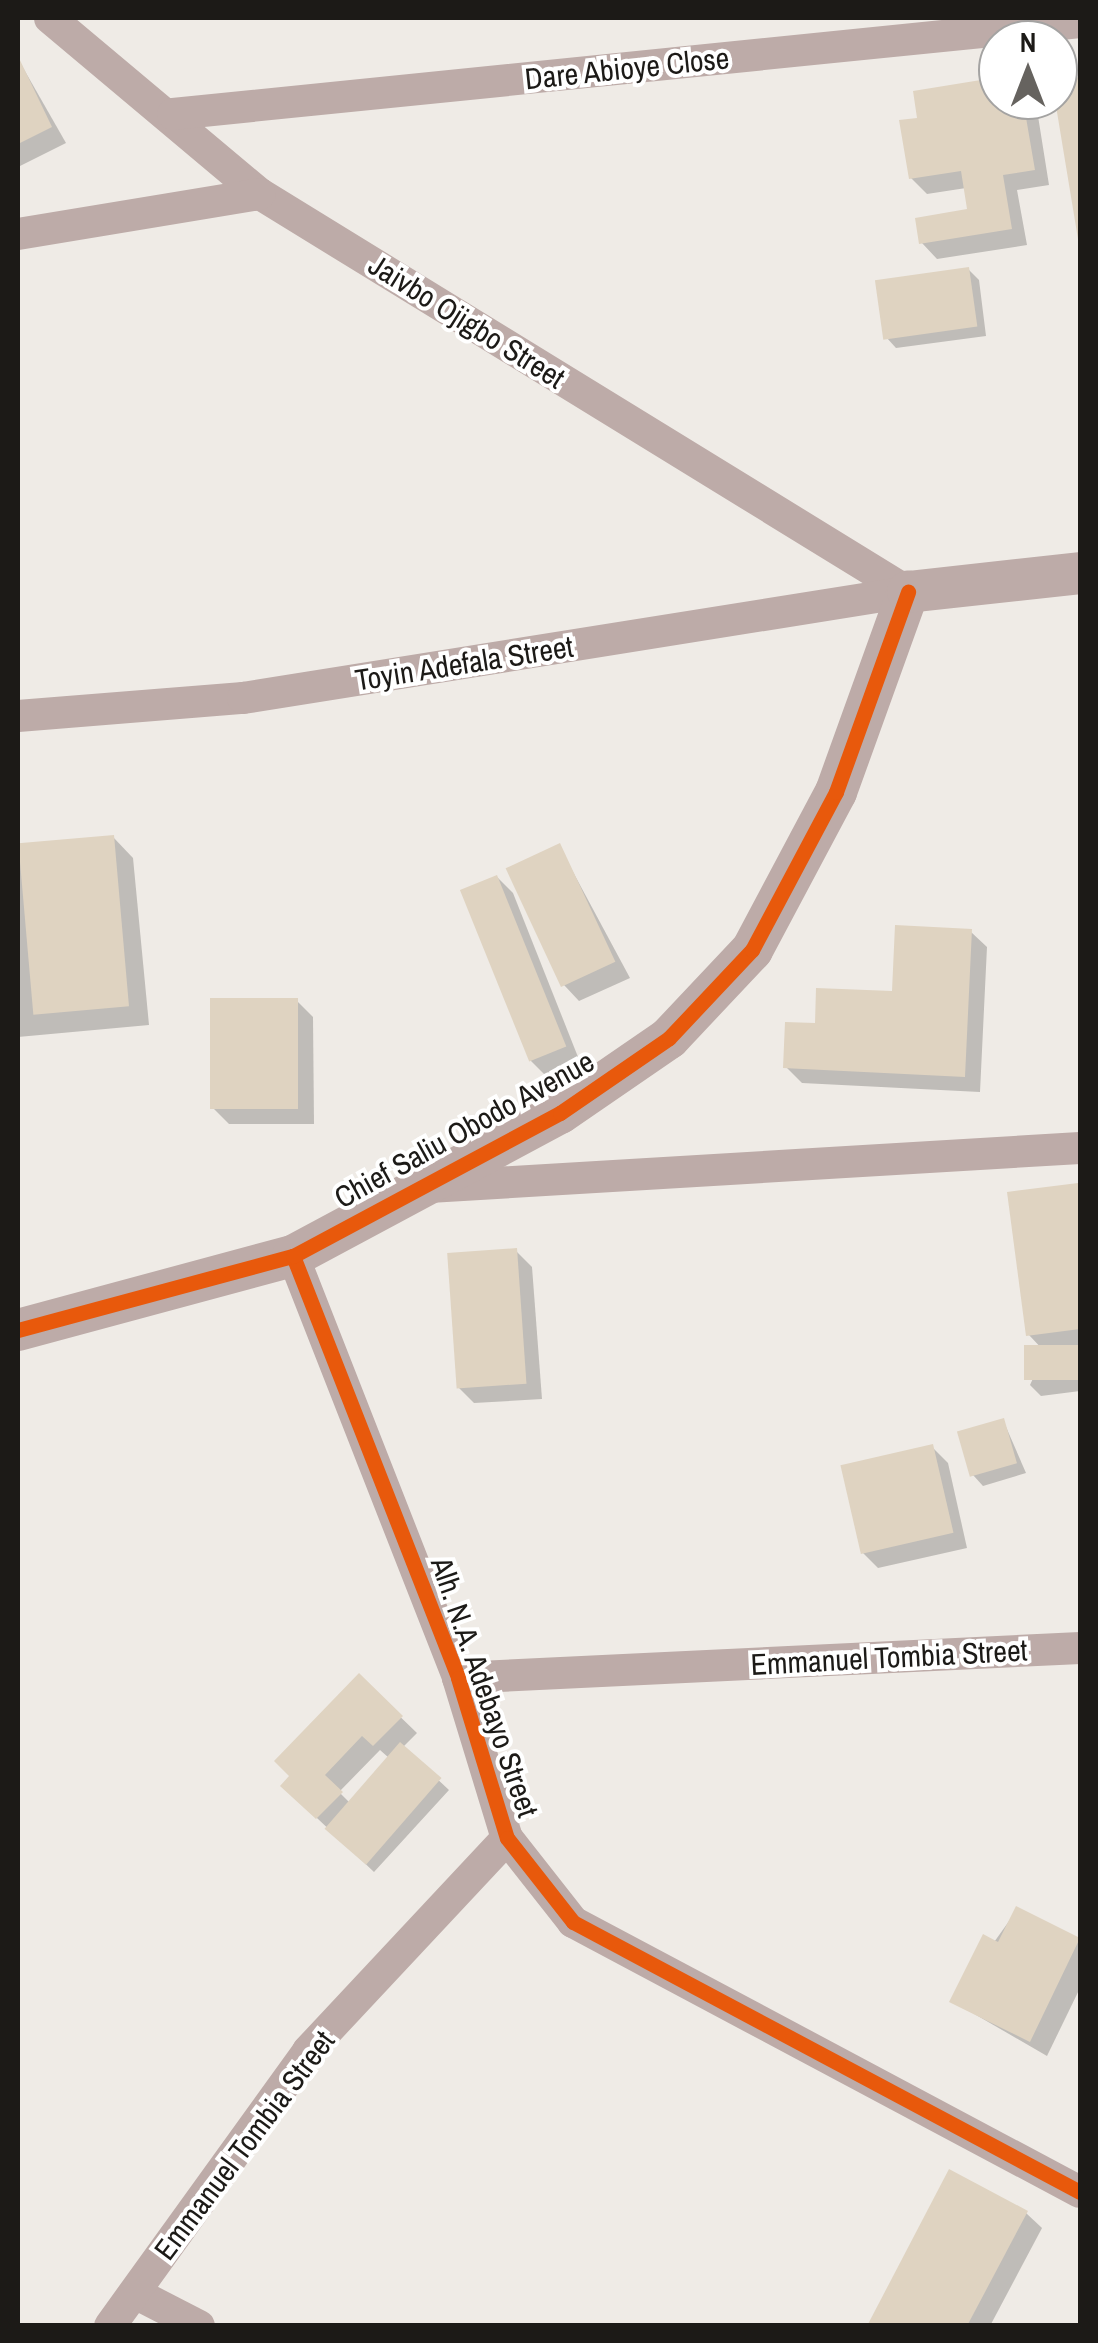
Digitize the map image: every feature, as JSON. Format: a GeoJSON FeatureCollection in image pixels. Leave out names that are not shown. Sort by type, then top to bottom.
{"type":"FeatureCollection","features":[{"type":"Feature","properties":{"kind":"street","name":"Jaivbo Ojigbo Street"},"geometry":{"type":"LineString","coordinates":[[50,18],[173,114],[260,194],[908,592]]}},
{"type":"Feature","properties":{"kind":"street","name":"Dare Abioye Close"},"geometry":{"type":"LineString","coordinates":[[173,114],[1080,22]]}},
{"type":"Feature","properties":{"kind":"street"},"geometry":{"type":"LineString","coordinates":[[18,234],[260,194]]}},
{"type":"Feature","properties":{"kind":"street"},"geometry":{"type":"LineString","coordinates":[[908,592],[1080,573]]}},
{"type":"Feature","properties":{"kind":"street","name":"Toyin Adefala Street"},"geometry":{"type":"LineString","coordinates":[[18,716],[243,698],[908,592]]}},
{"type":"Feature","properties":{"kind":"street","name":"Chief Saliu Obodo Avenue"},"geometry":{"type":"LineString","coordinates":[[18,1330],[293,1256],[560,1113],[670,1038],[752,950],[836,792],[908,592]]}},
{"type":"Feature","properties":{"kind":"street"},"geometry":{"type":"LineString","coordinates":[[420,1187],[1080,1148]]}},
{"type":"Feature","properties":{"kind":"street","name":"Alh. N.A. Adebayo Street"},"geometry":{"type":"LineString","coordinates":[[293,1256],[458,1678],[507,1838],[573,1922],[1080,2192]]}},
{"type":"Feature","properties":{"kind":"street","name":"Emmanuel Tombia Street"},"geometry":{"type":"LineString","coordinates":[[458,1678],[1080,1648]]}},
{"type":"Feature","properties":{"kind":"street","name":"Emmanuel Tombia Street"},"geometry":{"type":"LineString","coordinates":[[110,2326],[308,2051],[507,1838]]}},
{"type":"Feature","properties":{"kind":"street"},"geometry":{"type":"LineString","coordinates":[[134,2293],[199,2326]]}},
{"type":"Feature","properties":{"kind":"building"},"geometry":{"type":"Polygon","coordinates":[[[18,56],[52,127],[18,144],[18,56]]]}},
{"type":"Feature","properties":{"kind":"building"},"geometry":{"type":"Polygon","coordinates":[[[1080,77],[1078,239],[1058,120],[1078,120],[1080,77]]]}},
{"type":"Feature","properties":{"kind":"building"},"geometry":{"type":"Polygon","coordinates":[[[978,80],[978,120],[1026,120],[1035,170],[1003,175],[1012,229],[919,244],[915,218],[967,209],[961,171],[909,179],[899,120],[917,118],[913,91],[978,80]]]}},
{"type":"Feature","properties":{"kind":"building"},"geometry":{"type":"Polygon","coordinates":[[[969,267],[977,326],[883,340],[875,280],[969,267]]]}},
{"type":"Feature","properties":{"kind":"building"},"geometry":{"type":"Polygon","coordinates":[[[114,835],[129,1006],[33,1015],[18,843],[114,835]]]}},
{"type":"Feature","properties":{"kind":"building"},"geometry":{"type":"Polygon","coordinates":[[[560,843],[615,962],[561,987],[506,868],[560,843]]]}},
{"type":"Feature","properties":{"kind":"building"},"geometry":{"type":"Polygon","coordinates":[[[497,875],[566,1047],[529,1062],[460,890],[497,875]]]}},
{"type":"Feature","properties":{"kind":"building"},"geometry":{"type":"Polygon","coordinates":[[[895,925],[972,929],[965,1077],[783,1068],[785,1022],[815,1023],[816,988],[892,991],[895,925]]]}},
{"type":"Feature","properties":{"kind":"building"},"geometry":{"type":"Polygon","coordinates":[[[210,998],[298,998],[298,1109],[210,1109],[210,998]]]}},
{"type":"Feature","properties":{"kind":"building"},"geometry":{"type":"Polygon","coordinates":[[[1078,1183],[1080,1329],[1026,1336],[1007,1192],[1078,1183]]]}},
{"type":"Feature","properties":{"kind":"building"},"geometry":{"type":"Polygon","coordinates":[[[517,1248],[526,1384],[457,1389],[447,1253],[517,1248]]]}},
{"type":"Feature","properties":{"kind":"building"},"geometry":{"type":"Polygon","coordinates":[[[1024,1345],[1080,1345],[1080,1380],[1024,1380],[1024,1345]]]}},
{"type":"Feature","properties":{"kind":"building"},"geometry":{"type":"Polygon","coordinates":[[[1004,1418],[1017,1463],[970,1477],[957,1432],[1004,1418]]]}},
{"type":"Feature","properties":{"kind":"building"},"geometry":{"type":"Polygon","coordinates":[[[933,1444],[953,1533],[861,1554],[840,1465],[933,1444]]]}},
{"type":"Feature","properties":{"kind":"building"},"geometry":{"type":"Polygon","coordinates":[[[359,1673],[403,1716],[373,1746],[362,1736],[325,1775],[343,1792],[316,1819],[280,1786],[289,1776],[274,1761],[359,1673]]]}},
{"type":"Feature","properties":{"kind":"building"},"geometry":{"type":"Polygon","coordinates":[[[400,1742],[442,1778],[366,1865],[325,1829],[400,1742]]]}},
{"type":"Feature","properties":{"kind":"building"},"geometry":{"type":"Polygon","coordinates":[[[1016,1906],[1080,1938],[1030,2042],[949,2002],[983,1934],[998,1942],[1016,1906]]]}},
{"type":"Feature","properties":{"kind":"building"},"geometry":{"type":"Polygon","coordinates":[[[949,2169],[1028,2211],[967,2326],[867,2326],[949,2169]]]}},
{"type":"Feature","properties":{"kind":"cycle path"},"geometry":{"type":"LineString","coordinates":[[18,1330],[293,1256],[560,1113],[669,1038],[752,950],[836,792],[908,592]]}},
{"type":"Feature","properties":{"kind":"cycle path"},"geometry":{"type":"LineString","coordinates":[[293,1256],[458,1678],[507,1838],[573,1922],[1080,2192]]}}]}
